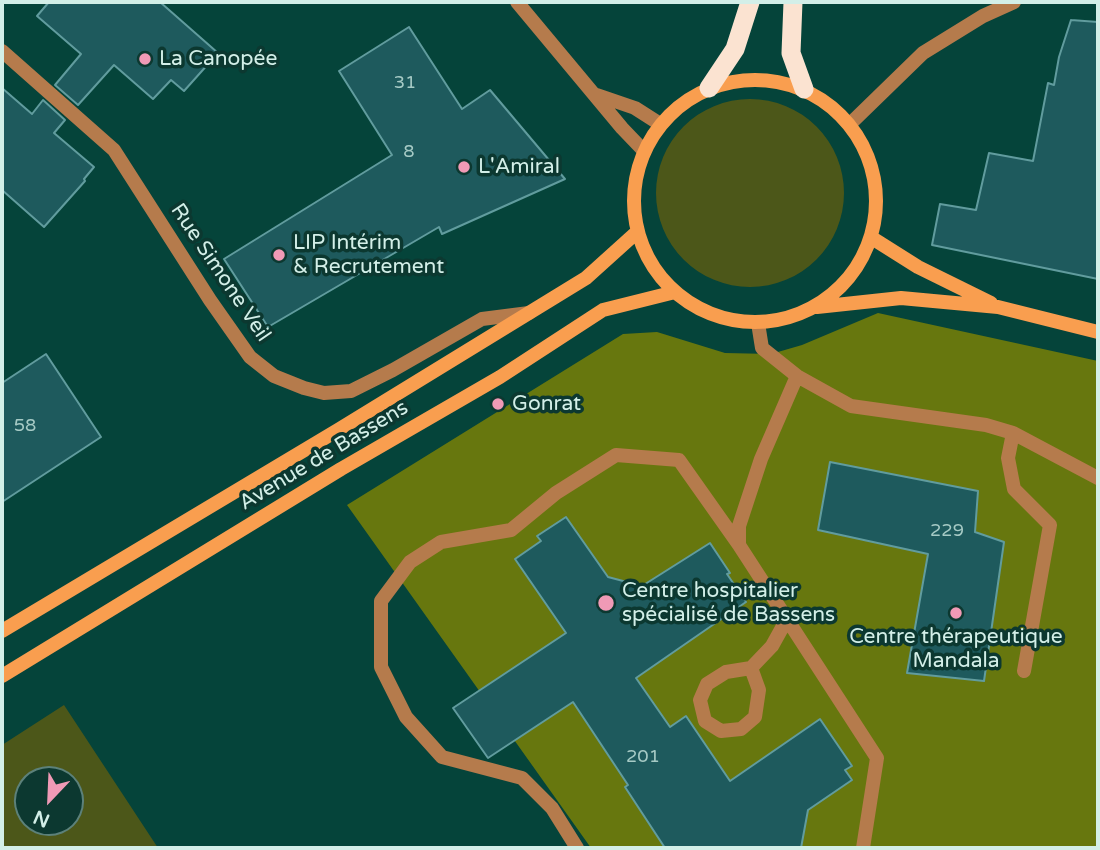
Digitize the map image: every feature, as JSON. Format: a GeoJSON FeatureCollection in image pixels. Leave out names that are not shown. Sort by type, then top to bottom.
{"type":"FeatureCollection","features":[{"type":"Feature","properties":{"kind":"highway"},"geometry":{"type":"LineString","coordinates":[[709,88],[736,49],[750,2]]}},
{"type":"Feature","properties":{"kind":"highway"},"geometry":{"type":"LineString","coordinates":[[793,2],[791,53],[804,89]]}},
{"type":"Feature","properties":{"kind":"main road"},"geometry":{"type":"LineString","coordinates":[[816,307],[840,289],[859,265],[872,238],[877,209],[875,178],[866,149],[850,124],[821,99],[804,89],[772,81],[739,80],[709,88],[682,104],[660,124],[639,164],[634,198],[637,232],[652,265],[676,292],[700,310],[729,320],[758,323],[788,318],[816,307],[901,298],[998,307],[1098,332]]}},
{"type":"Feature","properties":{"kind":"main road","name":"Avenue de Bassens"},"geometry":{"type":"LineString","coordinates":[[2,631],[586,278],[637,232]]}},
{"type":"Feature","properties":{"kind":"main road"},"geometry":{"type":"LineString","coordinates":[[872,238],[918,267],[998,307]]}},
{"type":"Feature","properties":{"kind":"main road","name":"Avenue de Bassens"},"geometry":{"type":"LineString","coordinates":[[2,676],[341,469],[500,377],[603,310],[676,292]]}},
{"type":"Feature","properties":{"kind":"street"},"geometry":{"type":"LineString","coordinates":[[517,2],[644,151]]}},
{"type":"Feature","properties":{"kind":"street"},"geometry":{"type":"LineString","coordinates":[[850,124],[923,53],[983,16],[1014,2]]}},
{"type":"Feature","properties":{"kind":"street","name":"Rue Simone Veil"},"geometry":{"type":"LineString","coordinates":[[2,51],[114,150],[187,266],[250,358],[274,376],[324,393],[351,391],[482,319],[529,313]]}},
{"type":"Feature","properties":{"kind":"street"},"geometry":{"type":"LineString","coordinates":[[596,94],[635,108],[660,124]]}},
{"type":"Feature","properties":{"kind":"street"},"geometry":{"type":"LineString","coordinates":[[758,323],[762,348],[797,376],[851,406],[986,425],[1013,433],[1098,478]]}},
{"type":"Feature","properties":{"kind":"street"},"geometry":{"type":"LineString","coordinates":[[739,545],[738,526],[761,459],[797,376]]}},
{"type":"Feature","properties":{"kind":"street"},"geometry":{"type":"LineString","coordinates":[[1013,433],[1008,458],[1013,489],[1050,525],[1024,671]]}},
{"type":"Feature","properties":{"kind":"street"},"geometry":{"type":"LineString","coordinates":[[577,848],[552,808],[522,778],[442,757],[406,717],[381,667],[381,601],[410,562],[441,542],[511,530],[555,493],[617,455],[680,460],[739,545],[877,758],[863,848]]}},
{"type":"Feature","properties":{"kind":"street"},"geometry":{"type":"LineString","coordinates":[[751,668],[759,690],[755,717],[741,729],[722,731],[705,721],[700,700],[707,684],[726,672],[751,668],[772,646],[787,619]]}},
{"type":"Feature","properties":{"kind":"green space"},"geometry":{"type":"Polygon","coordinates":[[[750,99],[786,106],[817,126],[837,157],[844,193],[837,229],[817,260],[786,280],[750,287],[714,280],[683,260],[663,229],[656,193],[663,157],[683,126],[714,106],[750,99]]]}},
{"type":"Feature","properties":{"kind":"green space","name":"Centre hospitalier spécialisé de Bassens"},"geometry":{"type":"Polygon","coordinates":[[[878,313],[1098,361],[1098,848],[591,848],[347,505],[623,334],[657,332],[725,353],[771,354],[802,345],[878,313]]]}},
{"type":"Feature","properties":{"kind":"green space"},"geometry":{"type":"Polygon","coordinates":[[[64,705],[158,848],[2,848],[2,745],[64,705]]]}},
{"type":"Feature","properties":{"kind":"building","name":"La Canopée"},"geometry":{"type":"Polygon","coordinates":[[[49,2],[160,2],[218,53],[184,91],[171,80],[153,99],[114,65],[78,105],[55,85],[81,54],[37,16],[49,2]]]}},
{"type":"Feature","properties":{"kind":"building"},"geometry":{"type":"Polygon","coordinates":[[[1071,20],[1098,22],[1098,279],[932,245],[940,204],[976,210],[989,153],[1033,161],[1048,83],[1054,85],[1059,57],[1071,20]]]}},
{"type":"Feature","properties":{"kind":"building","name":"L'Amiral"},"geometry":{"type":"Polygon","coordinates":[[[409,27],[462,109],[490,90],[565,179],[442,234],[439,227],[268,327],[224,259],[392,155],[339,71],[409,27]]]}},
{"type":"Feature","properties":{"kind":"building"},"geometry":{"type":"Polygon","coordinates":[[[2,88],[32,114],[43,100],[65,120],[54,133],[94,167],[44,227],[2,190],[2,88]]]}},
{"type":"Feature","properties":{"kind":"building"},"geometry":{"type":"Polygon","coordinates":[[[46,354],[101,437],[2,502],[2,383],[46,354]]]}},
{"type":"Feature","properties":{"kind":"building","name":"Centre thérapeutique Mandala"},"geometry":{"type":"Polygon","coordinates":[[[830,462],[978,491],[975,532],[1004,542],[984,681],[907,673],[928,554],[818,530],[830,462]]]}},
{"type":"Feature","properties":{"kind":"building"},"geometry":{"type":"Polygon","coordinates":[[[566,517],[608,577],[642,586],[710,543],[746,602],[636,678],[670,727],[686,716],[730,781],[820,719],[852,766],[845,770],[852,780],[808,810],[801,848],[665,848],[625,787],[628,785],[573,702],[488,758],[453,708],[566,633],[515,559],[541,541],[537,536],[566,517]]]}},
{"type":"Feature","properties":{"kind":"place","name":"La Canopée"},"geometry":{"type":"Point","coordinates":[145,59]}},
{"type":"Feature","properties":{"kind":"place","name":"L'Amiral"},"geometry":{"type":"Point","coordinates":[464,167]}},
{"type":"Feature","properties":{"kind":"place","name":"LIP Intérim & Recrutement"},"geometry":{"type":"Point","coordinates":[279,255]}},
{"type":"Feature","properties":{"kind":"place","name":"Gonrat"},"geometry":{"type":"Point","coordinates":[498,404]}},
{"type":"Feature","properties":{"kind":"place","name":"Centre hospitalier spécialisé de Bassens"},"geometry":{"type":"Point","coordinates":[606,603]}},
{"type":"Feature","properties":{"kind":"place","name":"Centre thérapeutique Mandala"},"geometry":{"type":"Point","coordinates":[956,613]}}]}
